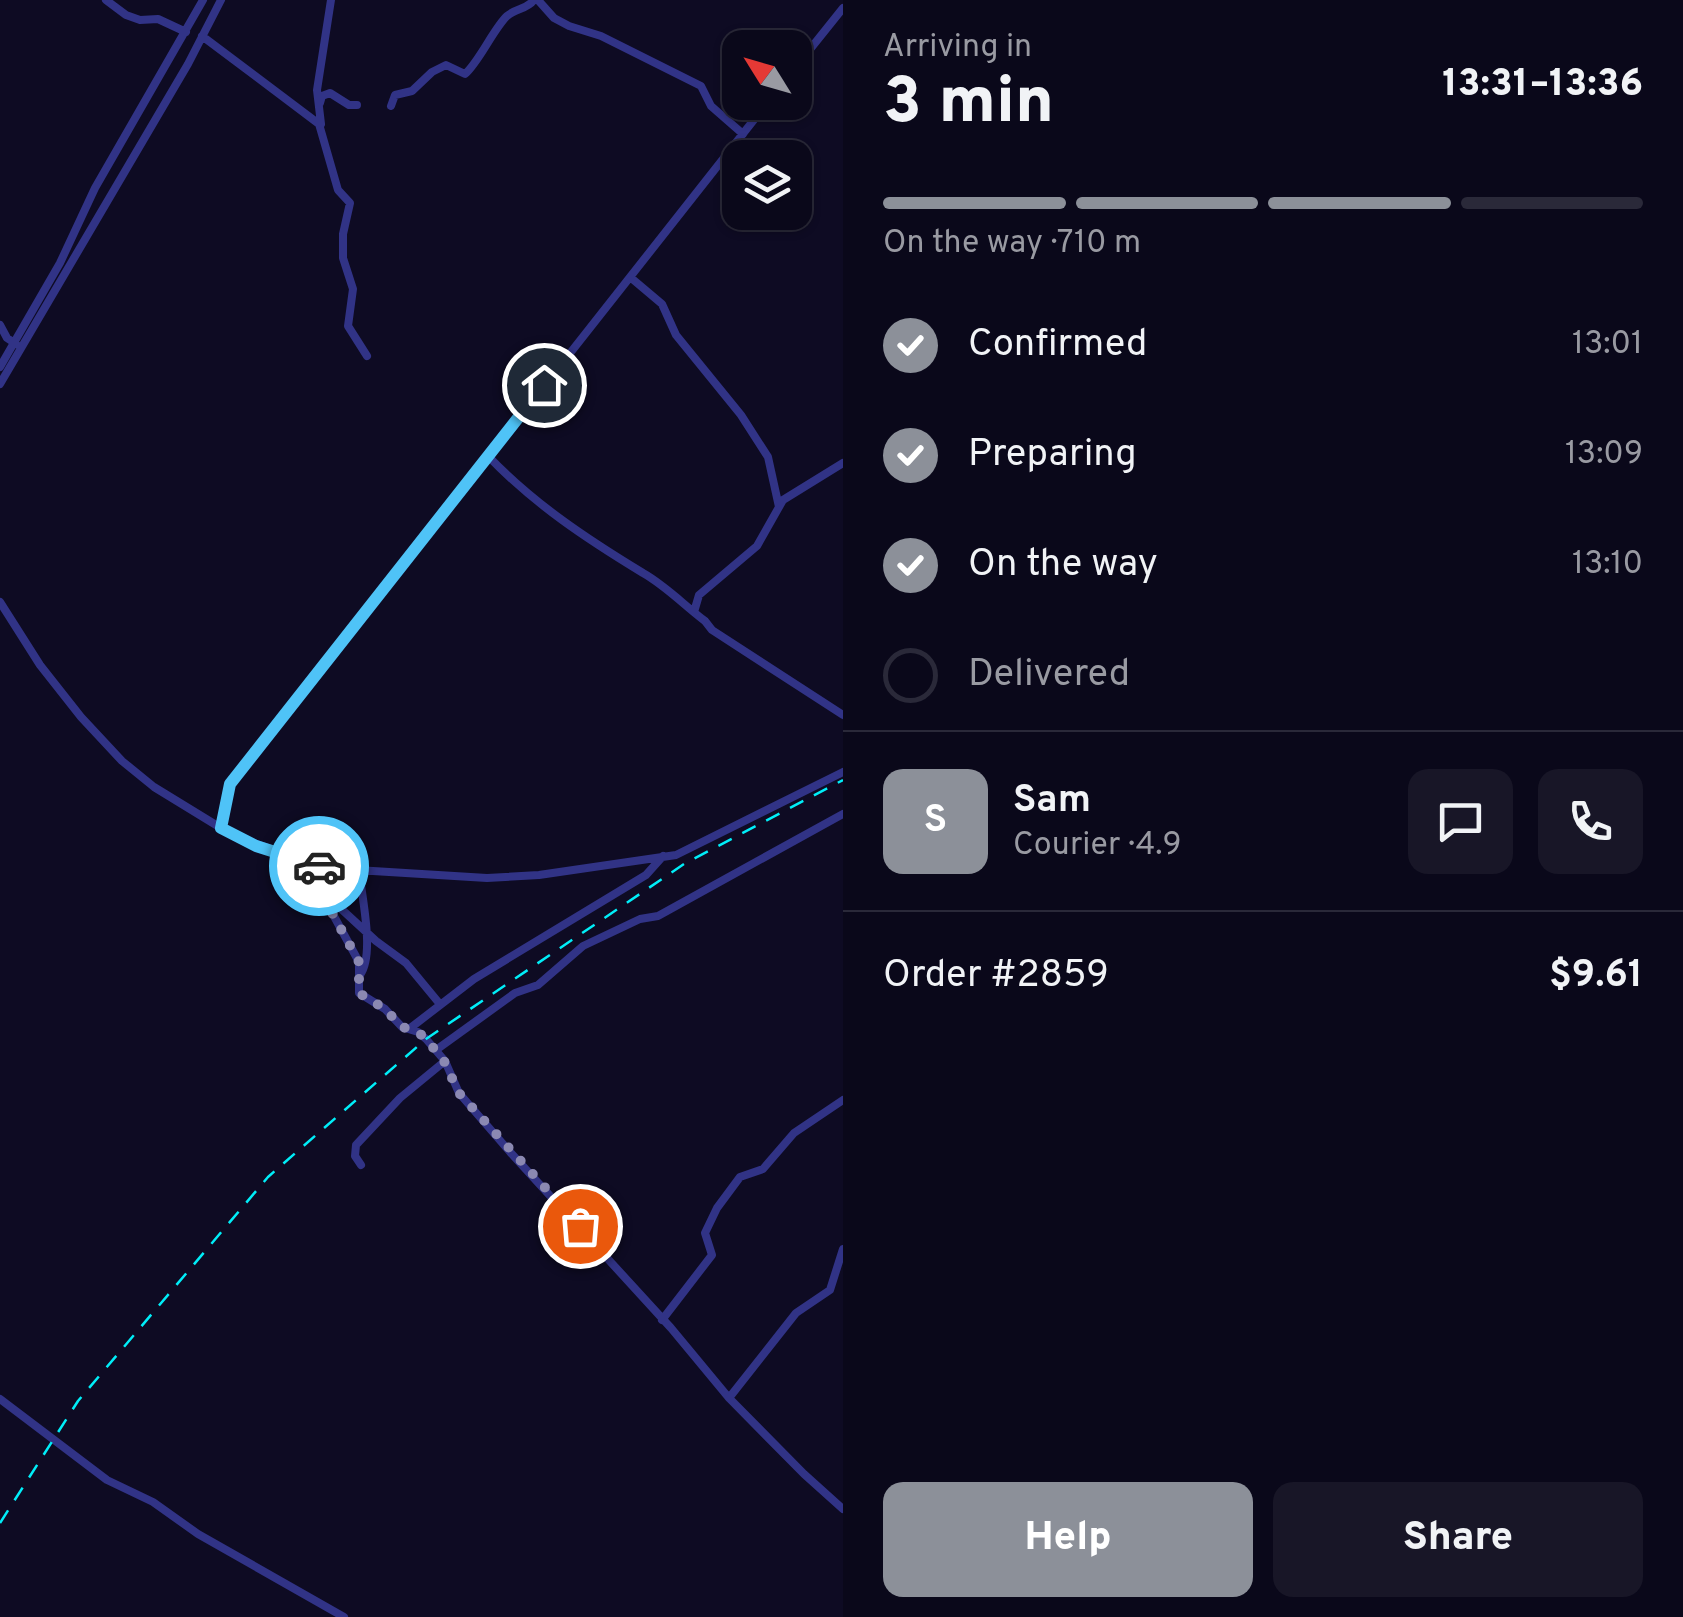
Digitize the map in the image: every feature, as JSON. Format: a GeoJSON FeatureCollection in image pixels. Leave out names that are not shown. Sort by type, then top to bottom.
{"type":"FeatureCollection","features":[{"type":"Feature","properties":{"kind":"street"},"geometry":{"type":"LineString","coordinates":[[106,0],[126,15],[140,20],[158,19],[186,32]]}},
{"type":"Feature","properties":{"kind":"street"},"geometry":{"type":"LineString","coordinates":[[0,384],[96,188],[204,0]]}},
{"type":"Feature","properties":{"kind":"street"},"geometry":{"type":"LineString","coordinates":[[0,367],[18,345],[221,0]]}},
{"type":"Feature","properties":{"kind":"street"},"geometry":{"type":"LineString","coordinates":[[331,0],[320,54],[317,109],[338,190],[350,202],[342,234],[343,258],[353,289],[348,326],[366,356]]}},
{"type":"Feature","properties":{"kind":"street"},"geometry":{"type":"LineString","coordinates":[[390,106],[395,95],[412,91],[446,65],[465,74],[471,70],[505,18],[536,0],[554,18],[601,36],[701,86],[711,106],[743,134]]}},
{"type":"Feature","properties":{"kind":"street"},"geometry":{"type":"LineString","coordinates":[[812,47],[843,8]]}},
{"type":"Feature","properties":{"kind":"street"},"geometry":{"type":"LineString","coordinates":[[202,36],[322,128]]}},
{"type":"Feature","properties":{"kind":"street"},"geometry":{"type":"LineString","coordinates":[[308,116],[313,115],[322,96],[330,93],[349,105],[357,105]]}},
{"type":"Feature","properties":{"kind":"street"},"geometry":{"type":"LineString","coordinates":[[221,828],[230,784],[754,120]]}},
{"type":"Feature","properties":{"kind":"street"},"geometry":{"type":"LineString","coordinates":[[630,277],[662,304],[676,335],[768,456],[779,507]]}},
{"type":"Feature","properties":{"kind":"street"},"geometry":{"type":"LineString","coordinates":[[0,326],[18,345]]}},
{"type":"Feature","properties":{"kind":"street"},"geometry":{"type":"LineString","coordinates":[[488,456],[534,501],[561,521],[642,572],[712,630],[843,715]]}},
{"type":"Feature","properties":{"kind":"street"},"geometry":{"type":"LineString","coordinates":[[694,612],[699,594],[758,546],[782,500],[843,463]]}},
{"type":"Feature","properties":{"kind":"street"},"geometry":{"type":"LineString","coordinates":[[0,602],[80,717],[122,760],[170,798],[221,828],[256,846],[324,868],[487,878],[539,875],[663,856],[699,846],[843,772]]}},
{"type":"Feature","properties":{"kind":"street"},"geometry":{"type":"LineString","coordinates":[[436,1050],[515,993],[538,985],[583,946],[640,919],[658,916],[843,814]]}},
{"type":"Feature","properties":{"kind":"street"},"geometry":{"type":"LineString","coordinates":[[409,1029],[439,1003],[646,876],[663,856]]}},
{"type":"Feature","properties":{"kind":"street"},"geometry":{"type":"LineString","coordinates":[[324,868],[324,898],[357,956],[359,993],[418,1032],[436,1050],[459,1093],[729,1398],[843,1508]]}},
{"type":"Feature","properties":{"kind":"street"},"geometry":{"type":"LineString","coordinates":[[359,871],[368,957],[360,975]]}},
{"type":"Feature","properties":{"kind":"street"},"geometry":{"type":"LineString","coordinates":[[328,904],[338,906],[414,971],[439,1003]]}},
{"type":"Feature","properties":{"kind":"street"},"geometry":{"type":"LineString","coordinates":[[361,1166],[354,1156],[356,1145],[400,1098],[444,1061]]}},
{"type":"Feature","properties":{"kind":"street"},"geometry":{"type":"LineString","coordinates":[[662,1320],[712,1255],[706,1233],[734,1182],[746,1173],[763,1169],[794,1133],[843,1100]]}},
{"type":"Feature","properties":{"kind":"street"},"geometry":{"type":"LineString","coordinates":[[729,1398],[796,1312],[830,1290],[843,1249]]}},
{"type":"Feature","properties":{"kind":"street"},"geometry":{"type":"LineString","coordinates":[[0,1399],[97,1473],[153,1502],[198,1534],[344,1617]]}},
{"type":"Feature","properties":{"kind":"railway"},"geometry":{"type":"LineString","coordinates":[[0,1523],[78,1401],[268,1177],[426,1039],[684,864],[843,780]]}},
{"type":"Feature","properties":{"kind":"way so far"},"geometry":{"type":"LineString","coordinates":[[319,866],[327,876],[324,898],[359,962],[359,993],[385,1009],[402,1027],[426,1039],[444,1061],[459,1093],[580,1226]]}},
{"type":"Feature","properties":{"kind":"route"},"geometry":{"type":"LineString","coordinates":[[319,866],[256,846],[221,828],[230,784],[544,385]]}}]}
